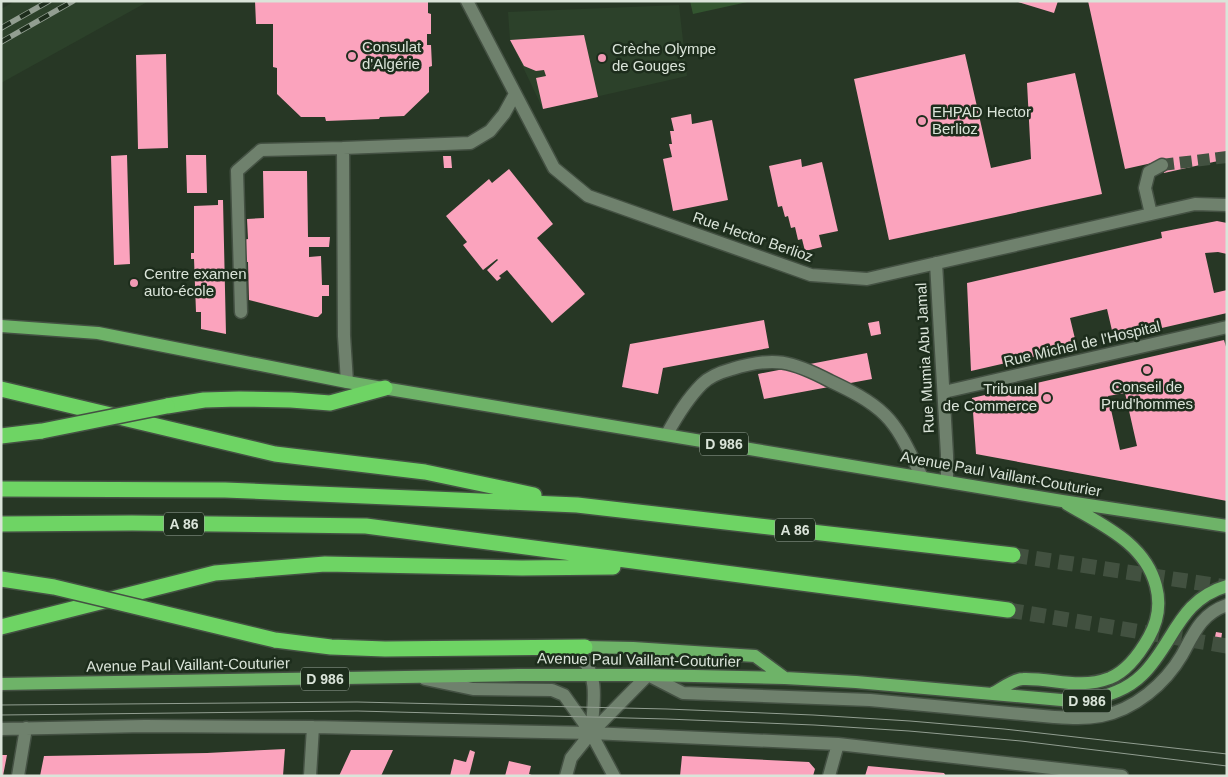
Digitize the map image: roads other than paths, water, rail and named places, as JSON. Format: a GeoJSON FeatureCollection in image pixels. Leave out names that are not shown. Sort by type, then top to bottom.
{"type":"FeatureCollection","features":[{"type":"Feature","properties":{"kind":"highway"},"geometry":{"type":"LineString","coordinates":[[1,388],[275,454],[425,472],[577,504]]}},
{"type":"Feature","properties":{"kind":"highway"},"geometry":{"type":"LineString","coordinates":[[1,436],[42,431],[204,400],[291,400],[330,403],[385,388]]}},
{"type":"Feature","properties":{"kind":"highway","name":"A 86"},"geometry":{"type":"LineString","coordinates":[[1,489],[225,490],[577,504],[1013,555]]}},
{"type":"Feature","properties":{"kind":"highway","name":"A 86"},"geometry":{"type":"LineString","coordinates":[[1,524],[366,526],[1008,610]]}},
{"type":"Feature","properties":{"kind":"highway"},"geometry":{"type":"LineString","coordinates":[[1,627],[215,573],[325,564],[522,568],[664,566]]}},
{"type":"Feature","properties":{"kind":"highway"},"geometry":{"type":"LineString","coordinates":[[1,579],[54,587],[275,640],[331,647],[384,650],[585,647]]}},
{"type":"Feature","properties":{"kind":"main road","name":"Avenue Paul Vaillant-Couturier"},"geometry":{"type":"LineString","coordinates":[[1,326],[98,333],[347,382],[1062,501],[1227,526]]}},
{"type":"Feature","properties":{"kind":"main road"},"geometry":{"type":"LineString","coordinates":[[993,693],[1022,679],[1073,684],[1088,683],[1111,677],[1126,667],[1141,651],[1154,627],[1159,608],[1159,598],[1150,567],[1142,556],[1120,536],[1062,501]]}},
{"type":"Feature","properties":{"kind":"main road","name":"Avenue Paul Vaillant-Couturier"},"geometry":{"type":"LineString","coordinates":[[1,684],[648,675],[785,678],[856,682],[1084,702],[1116,693],[1140,677],[1155,661],[1183,615],[1190,607],[1211,593],[1227,586]]}},
{"type":"Feature","properties":{"kind":"main road"},"geometry":{"type":"LineString","coordinates":[[585,647],[755,656],[785,678]]}},
{"type":"Feature","properties":{"kind":"street","name":"Rue Hector Berlioz"},"geometry":{"type":"LineString","coordinates":[[467,1],[554,168],[588,196],[811,275],[867,279],[1195,204],[1227,205]]}},
{"type":"Feature","properties":{"kind":"street"},"geometry":{"type":"LineString","coordinates":[[241,312],[237,171],[260,150],[470,143],[490,131],[504,114],[515,94]]}},
{"type":"Feature","properties":{"kind":"street"},"geometry":{"type":"LineString","coordinates":[[343,148],[344,336],[347,382]]}},
{"type":"Feature","properties":{"kind":"street"},"geometry":{"type":"LineString","coordinates":[[1151,214],[1145,188],[1150,172],[1162,165]]}},
{"type":"Feature","properties":{"kind":"street","name":"Rue Mumia Abu Jamal"},"geometry":{"type":"LineString","coordinates":[[936,263],[947,481]]}},
{"type":"Feature","properties":{"kind":"street","name":"Rue Michel de l'Hospital"},"geometry":{"type":"LineString","coordinates":[[944,392],[1227,327]]}},
{"type":"Feature","properties":{"kind":"street"},"geometry":{"type":"LineString","coordinates":[[667,434],[683,405],[711,377],[753,363],[778,361],[793,364],[817,374],[879,409],[894,425],[922,477]]}},
{"type":"Feature","properties":{"kind":"street"},"geometry":{"type":"LineString","coordinates":[[566,776],[571,758],[591,733],[648,675],[683,692],[870,700],[1054,717],[1100,717],[1116,713],[1150,692],[1176,665],[1196,628],[1212,612],[1227,605]]}},
{"type":"Feature","properties":{"kind":"street"},"geometry":{"type":"LineString","coordinates":[[564,647],[578,654],[587,664],[595,686],[591,733]]}},
{"type":"Feature","properties":{"kind":"street"},"geometry":{"type":"LineString","coordinates":[[413,677],[473,689],[552,690],[564,695],[591,733],[614,776]]}},
{"type":"Feature","properties":{"kind":"street"},"geometry":{"type":"LineString","coordinates":[[1,728],[145,726],[313,727],[591,733],[838,744],[1121,776]]}},
{"type":"Feature","properties":{"kind":"street"},"geometry":{"type":"LineString","coordinates":[[310,776],[313,727]]}},
{"type":"Feature","properties":{"kind":"street"},"geometry":{"type":"LineString","coordinates":[[18,776],[26,728]]}},
{"type":"Feature","properties":{"kind":"street"},"geometry":{"type":"LineString","coordinates":[[829,776],[838,744]]}},
{"type":"Feature","properties":{"kind":"tunnel"},"geometry":{"type":"LineString","coordinates":[[1162,165],[1227,157]]}},
{"type":"Feature","properties":{"kind":"tunnel"},"geometry":{"type":"LineString","coordinates":[[1013,555],[1227,587]]}},
{"type":"Feature","properties":{"kind":"tunnel"},"geometry":{"type":"LineString","coordinates":[[1008,610],[1227,646]]}},
{"type":"Feature","properties":{"kind":"tram line"},"geometry":{"type":"LineString","coordinates":[[1,705],[357,702],[667,709],[910,721],[1004,729],[1227,754]]}},
{"type":"Feature","properties":{"kind":"tram line"},"geometry":{"type":"LineString","coordinates":[[1,715],[357,711],[814,725],[1021,741],[1227,766]]}},
{"type":"Feature","properties":{"kind":"railway"},"geometry":{"type":"LineString","coordinates":[[1,28],[49,1]]}},
{"type":"Feature","properties":{"kind":"railway"},"geometry":{"type":"LineString","coordinates":[[1,42],[73,1]]}},
{"type":"Feature","properties":{"kind":"place","name":"Consulat d'Algérie"},"geometry":{"type":"Point","coordinates":[352,56]}},
{"type":"Feature","properties":{"kind":"place","name":"Crèche Olympe de Gouges"},"geometry":{"type":"Point","coordinates":[602,58]}},
{"type":"Feature","properties":{"kind":"place","name":"EHPAD Hector Berlioz"},"geometry":{"type":"Point","coordinates":[922,121]}},
{"type":"Feature","properties":{"kind":"place","name":"Centre examen auto-école"},"geometry":{"type":"Point","coordinates":[134,283]}},
{"type":"Feature","properties":{"kind":"place","name":"Conseil de Prud'hommes"},"geometry":{"type":"Point","coordinates":[1147,370]}},
{"type":"Feature","properties":{"kind":"place","name":"Tribunal de Commerce"},"geometry":{"type":"Point","coordinates":[1047,398]}}]}
